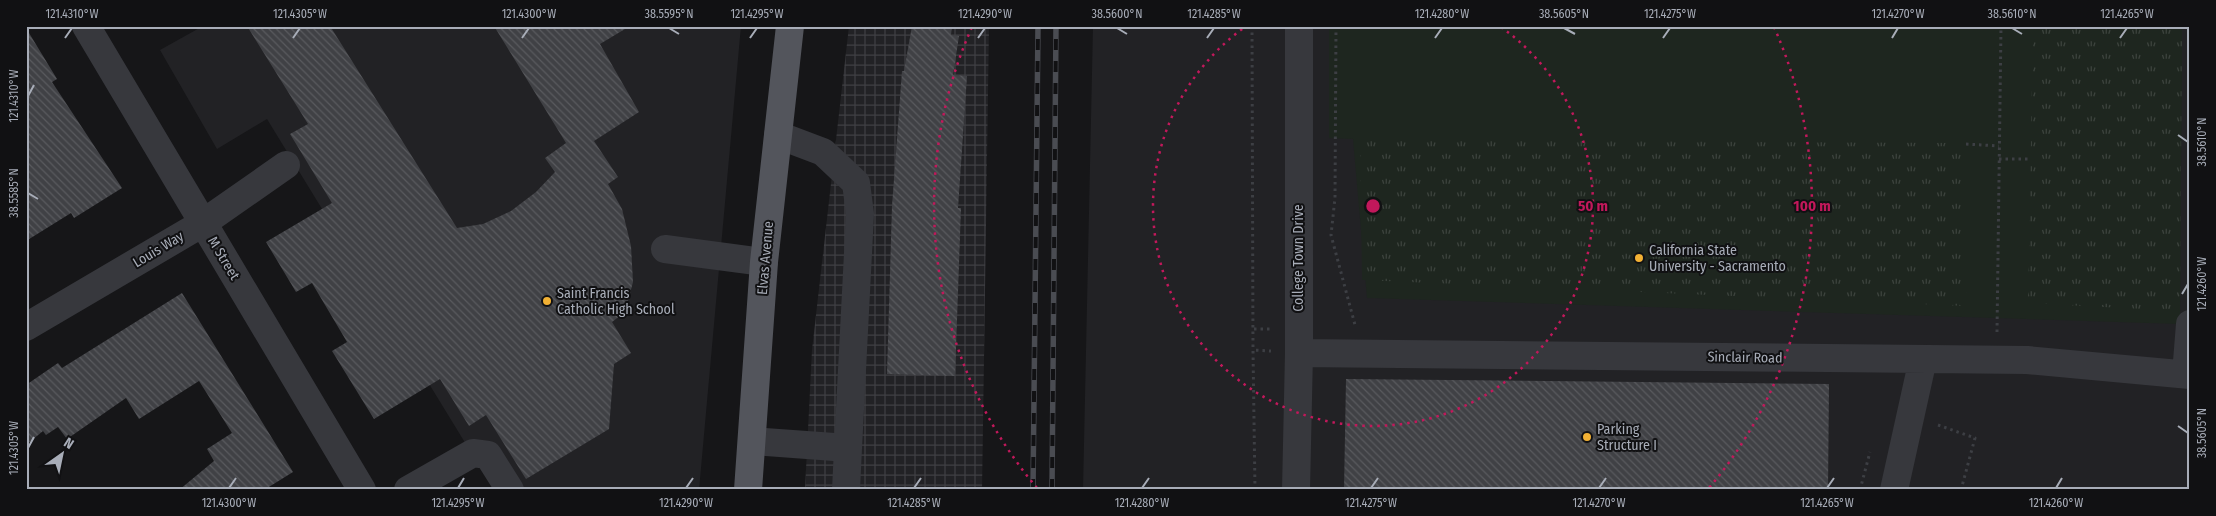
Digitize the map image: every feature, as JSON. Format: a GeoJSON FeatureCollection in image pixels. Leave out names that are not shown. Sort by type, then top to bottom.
{"type":"FeatureCollection","features":[{"type":"Feature","properties":{"kind":"main road","name":"Elvas Avenue"},"geometry":{"type":"LineString","coordinates":[[748,490],[764,262],[790,26]]}},
{"type":"Feature","properties":{"kind":"street","name":"M Street"},"geometry":{"type":"LineString","coordinates":[[86,26],[362,490]]}},
{"type":"Feature","properties":{"kind":"street","name":"College Town Drive"},"geometry":{"type":"LineString","coordinates":[[1296,490],[1299,353],[1299,26]]}},
{"type":"Feature","properties":{"kind":"street"},"geometry":{"type":"LineString","coordinates":[[778,135],[823,152],[856,183],[860,214],[846,490]]}},
{"type":"Feature","properties":{"kind":"street","name":"Louis Way"},"geometry":{"type":"LineString","coordinates":[[26,328],[203,223],[286,165]]}},
{"type":"Feature","properties":{"kind":"street"},"geometry":{"type":"LineString","coordinates":[[664,249],[764,262]]}},
{"type":"Feature","properties":{"kind":"street"},"geometry":{"type":"LineString","coordinates":[[2188,375],[2190,324]]}},
{"type":"Feature","properties":{"kind":"street","name":"Sinclair Road"},"geometry":{"type":"LineString","coordinates":[[1299,353],[2027,360],[2188,375]]}},
{"type":"Feature","properties":{"kind":"street"},"geometry":{"type":"LineString","coordinates":[[1894,490],[1923,359]]}},
{"type":"Feature","properties":{"kind":"street"},"geometry":{"type":"LineString","coordinates":[[752,441],[848,448]]}},
{"type":"Feature","properties":{"kind":"street"},"geometry":{"type":"LineString","coordinates":[[408,490],[473,453],[488,455],[510,490]]}},
{"type":"Feature","properties":{"kind":"path"},"geometry":{"type":"LineString","coordinates":[[1252,26],[1255,490]]}},
{"type":"Feature","properties":{"kind":"path"},"geometry":{"type":"LineString","coordinates":[[1336,26],[1336,198],[1331,235],[1355,328]]}},
{"type":"Feature","properties":{"kind":"path"},"geometry":{"type":"LineString","coordinates":[[1997,340],[2001,26]]}},
{"type":"Feature","properties":{"kind":"path"},"geometry":{"type":"LineString","coordinates":[[1966,144],[2000,146]]}},
{"type":"Feature","properties":{"kind":"path"},"geometry":{"type":"LineString","coordinates":[[1999,159],[2030,159]]}},
{"type":"Feature","properties":{"kind":"path"},"geometry":{"type":"LineString","coordinates":[[1254,329],[1270,329]]}},
{"type":"Feature","properties":{"kind":"path"},"geometry":{"type":"LineString","coordinates":[[1253,350],[1299,353]]}},
{"type":"Feature","properties":{"kind":"path"},"geometry":{"type":"LineString","coordinates":[[1930,422],[1976,438],[1961,490]]}},
{"type":"Feature","properties":{"kind":"shaded area","name":"Saint Francis Catholic High School"},"geometry":{"type":"Polygon","coordinates":[[[203,26],[741,26],[699,490],[494,490],[267,119],[217,149],[160,50],[203,26]]]}},
{"type":"Feature","properties":{"kind":"shaded area"},"geometry":{"type":"Polygon","coordinates":[[[849,26],[989,26],[982,490],[805,490],[812,350],[849,26]]]}},
{"type":"Feature","properties":{"kind":"shaded area","name":"California State University - Sacramento"},"geometry":{"type":"Polygon","coordinates":[[[1093,26],[2190,26],[2190,490],[1083,490],[1093,26]]]}},
{"type":"Feature","properties":{"kind":"green space"},"geometry":{"type":"Polygon","coordinates":[[[1329,26],[2182,26],[2180,324],[1367,298],[1353,139],[1329,138],[1329,26]]]}},
{"type":"Feature","properties":{"kind":"green space"},"geometry":{"type":"Polygon","coordinates":[[[2033,26],[2182,26],[2180,311],[2028,303],[2033,26]]]}},
{"type":"Feature","properties":{"kind":"green space"},"geometry":{"type":"Polygon","coordinates":[[[1360,140],[1963,143],[1967,306],[1362,280],[1360,140]]]}},
{"type":"Feature","properties":{"kind":"building"},"geometry":{"type":"Polygon","coordinates":[[[247,26],[330,26],[457,228],[483,224],[511,211],[536,192],[555,172],[545,158],[566,143],[494,26],[630,26],[600,44],[639,112],[594,141],[618,177],[608,184],[622,209],[631,246],[633,282],[625,312],[612,322],[631,353],[614,364],[609,429],[526,479],[486,415],[469,426],[440,379],[374,419],[332,351],[347,342],[312,283],[296,292],[266,242],[332,203],[290,134],[308,124],[247,26]]]}},
{"type":"Feature","properties":{"kind":"building"},"geometry":{"type":"Polygon","coordinates":[[[912,26],[952,26],[951,35],[959,36],[953,75],[967,76],[958,208],[961,208],[955,376],[887,374],[892,206],[902,71],[904,71],[912,26]]]}},
{"type":"Feature","properties":{"kind":"building"},"geometry":{"type":"Polygon","coordinates":[[[26,28],[57,79],[52,82],[122,188],[74,218],[71,213],[26,241],[26,28]]]}},
{"type":"Feature","properties":{"kind":"building"},"geometry":{"type":"Polygon","coordinates":[[[182,293],[293,472],[264,490],[179,490],[214,461],[207,449],[232,433],[199,381],[139,419],[126,398],[67,439],[58,427],[46,435],[43,431],[26,445],[26,385],[58,363],[62,368],[182,293]]]}},
{"type":"Feature","properties":{"kind":"building","name":"Parking Structure I"},"geometry":{"type":"Polygon","coordinates":[[[1346,379],[1829,384],[1828,490],[1344,490],[1346,379]]]}},
{"type":"Feature","properties":{"kind":"railway"},"geometry":{"type":"LineString","coordinates":[[1033,490],[1038,26]]}},
{"type":"Feature","properties":{"kind":"railway"},"geometry":{"type":"LineString","coordinates":[[1052,490],[1056,26]]}},
{"type":"Feature","properties":{"kind":"place","name":"California State University - Sacramento"},"geometry":{"type":"Point","coordinates":[1639,258]}},
{"type":"Feature","properties":{"kind":"place","name":"Saint Francis Catholic High School"},"geometry":{"type":"Point","coordinates":[547,301]}},
{"type":"Feature","properties":{"kind":"place","name":"Parking Structure I"},"geometry":{"type":"Point","coordinates":[1587,437]}}]}
